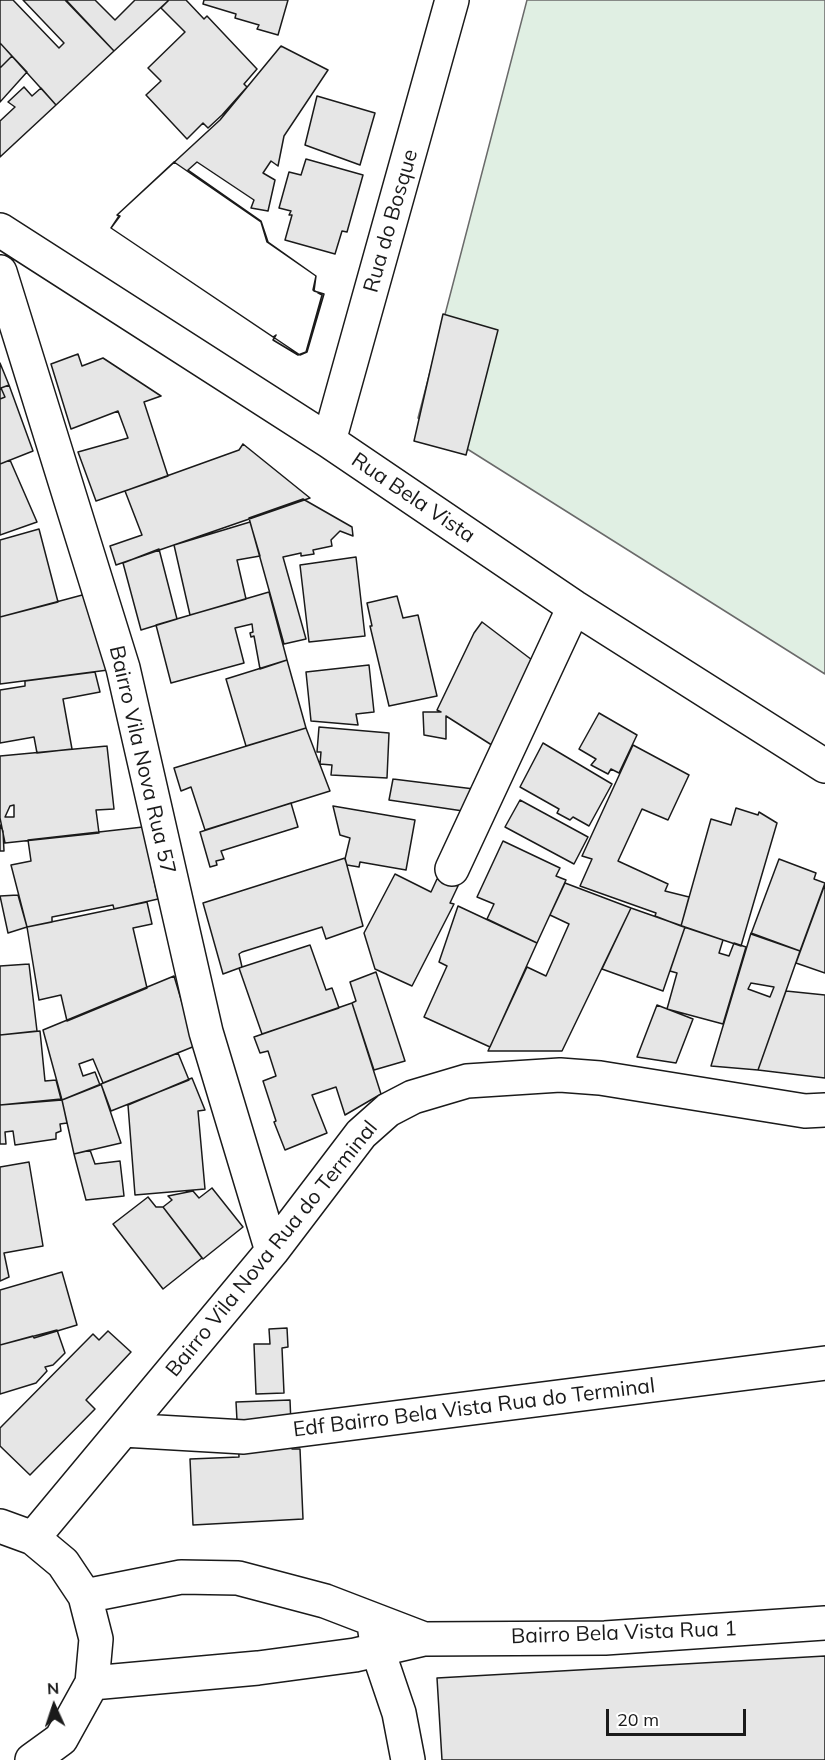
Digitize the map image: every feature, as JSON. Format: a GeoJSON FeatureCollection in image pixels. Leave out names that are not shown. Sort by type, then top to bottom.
{"type":"FeatureCollection","features":[{"type":"Feature","properties":{"kind":"street","name":"Rua do Bosque"},"geometry":{"type":"LineString","coordinates":[[330,441],[452,0]]}},
{"type":"Feature","properties":{"kind":"street","name":"Rua Bela Vista"},"geometry":{"type":"LineString","coordinates":[[0,230],[330,441],[574,607],[825,766]]}},
{"type":"Feature","properties":{"kind":"street","name":"Bairro Vila Nova Rua 57"},"geometry":{"type":"LineString","coordinates":[[0,272],[123,668],[206,1032],[272,1251]]}},
{"type":"Feature","properties":{"kind":"street"},"geometry":{"type":"LineString","coordinates":[[452,869],[574,607]]}},
{"type":"Feature","properties":{"kind":"street","name":"Bairro Vila Nova Rua do Terminal"},"geometry":{"type":"LineString","coordinates":[[33,1538],[272,1251],[361,1134],[388,1110],[438,1088],[467,1081],[560,1075],[600,1078],[805,1111],[825,1110]]}},
{"type":"Feature","properties":{"kind":"street","name":"Edf Bairro Bela Vista Rua do Terminal"},"geometry":{"type":"LineString","coordinates":[[123,1430],[244,1437],[825,1363]]}},
{"type":"Feature","properties":{"kind":"street"},"geometry":{"type":"LineString","coordinates":[[0,1526],[33,1538],[63,1563],[85,1596],[96,1639],[92,1683],[61,1739],[32,1760]]}},
{"type":"Feature","properties":{"kind":"street"},"geometry":{"type":"LineString","coordinates":[[85,1596],[181,1577],[238,1578],[326,1601],[376,1636],[399,1713],[408,1760]]}},
{"type":"Feature","properties":{"kind":"street","name":"Bairro Bela Vista Rua 1"},"geometry":{"type":"LineString","coordinates":[[92,1683],[258,1668],[376,1636],[424,1639],[605,1638],[825,1623]]}},
{"type":"Feature","properties":{"kind":"green space"},"geometry":{"type":"Polygon","coordinates":[[[527,0],[825,0],[825,674],[418,418],[527,0]]]}},
{"type":"Feature","properties":{"kind":"building"},"geometry":{"type":"Polygon","coordinates":[[[0,0],[13,0],[59,48],[64,43],[23,0],[65,0],[114,51],[56,105],[0,43],[0,0]]]}},
{"type":"Feature","properties":{"kind":"building"},"geometry":{"type":"Polygon","coordinates":[[[66,0],[95,0],[115,20],[135,0],[169,0],[114,51],[66,0]]]}},
{"type":"Feature","properties":{"kind":"building"},"geometry":{"type":"Polygon","coordinates":[[[169,0],[186,0],[204,19],[207,16],[257,69],[244,84],[247,87],[222,115],[208,128],[203,123],[187,139],[146,95],[161,81],[148,68],[185,32],[161,8],[169,0]]]}},
{"type":"Feature","properties":{"kind":"building"},"geometry":{"type":"Polygon","coordinates":[[[204,0],[288,0],[278,35],[257,29],[259,25],[235,18],[236,14],[203,4],[204,0]]]}},
{"type":"Feature","properties":{"kind":"building"},"geometry":{"type":"Polygon","coordinates":[[[0,43],[12,56],[0,68],[0,43]]]}},
{"type":"Feature","properties":{"kind":"building"},"geometry":{"type":"Polygon","coordinates":[[[281,46],[328,70],[284,136],[278,166],[271,161],[263,173],[275,180],[268,211],[251,208],[254,200],[197,162],[188,170],[261,221],[268,242],[316,276],[313,290],[322,295],[306,352],[298,355],[273,340],[276,335],[273,337],[111,228],[120,216],[117,215],[220,120],[281,46]]]}},
{"type":"Feature","properties":{"kind":"building"},"geometry":{"type":"Polygon","coordinates":[[[12,56],[27,72],[0,102],[0,68],[12,56]]]}},
{"type":"Feature","properties":{"kind":"building"},"geometry":{"type":"Polygon","coordinates":[[[24,87],[32,96],[41,88],[56,105],[0,157],[0,121],[15,107],[8,102],[24,87]]]}},
{"type":"Feature","properties":{"kind":"building"},"geometry":{"type":"Polygon","coordinates":[[[317,96],[375,113],[360,165],[305,145],[317,96]]]}},
{"type":"Feature","properties":{"kind":"building"},"geometry":{"type":"Polygon","coordinates":[[[306,159],[363,175],[347,232],[342,231],[335,254],[285,240],[292,215],[289,215],[291,211],[279,208],[289,172],[301,175],[306,159]]]}},
{"type":"Feature","properties":{"kind":"building"},"geometry":{"type":"Polygon","coordinates":[[[174,162],[261,222],[267,242],[316,276],[314,291],[324,294],[307,352],[300,355],[111,228],[119,216],[117,215],[174,162]]]}},
{"type":"Feature","properties":{"kind":"building"},"geometry":{"type":"Polygon","coordinates":[[[443,314],[498,330],[466,455],[414,441],[443,314]]]}},
{"type":"Feature","properties":{"kind":"building"},"geometry":{"type":"Polygon","coordinates":[[[78,354],[82,366],[103,358],[161,396],[144,402],[168,476],[96,501],[78,452],[128,438],[118,411],[71,429],[51,364],[78,354]]]}},
{"type":"Feature","properties":{"kind":"building"},"geometry":{"type":"Polygon","coordinates":[[[0,363],[9,385],[1,388],[5,397],[0,399],[0,363]]]}},
{"type":"Feature","properties":{"kind":"building"},"geometry":{"type":"Polygon","coordinates":[[[9,385],[33,451],[0,464],[0,399],[5,397],[1,388],[9,385]]]}},
{"type":"Feature","properties":{"kind":"building"},"geometry":{"type":"Polygon","coordinates":[[[243,444],[310,498],[116,565],[110,546],[142,535],[125,491],[239,450],[243,444]]]}},
{"type":"Feature","properties":{"kind":"building"},"geometry":{"type":"Polygon","coordinates":[[[10,460],[37,522],[0,535],[0,464],[10,460]]]}},
{"type":"Feature","properties":{"kind":"building"},"geometry":{"type":"Polygon","coordinates":[[[303,499],[352,527],[353,536],[340,531],[331,540],[332,546],[313,550],[314,554],[301,556],[301,553],[283,557],[306,639],[284,644],[249,518],[303,499]]]}},
{"type":"Feature","properties":{"kind":"building"},"geometry":{"type":"Polygon","coordinates":[[[250,522],[260,556],[237,560],[246,599],[190,615],[174,545],[250,522]]]}},
{"type":"Feature","properties":{"kind":"building"},"geometry":{"type":"Polygon","coordinates":[[[39,529],[58,602],[0,617],[0,540],[39,529]]]}},
{"type":"Feature","properties":{"kind":"building"},"geometry":{"type":"Polygon","coordinates":[[[159,549],[177,619],[141,630],[123,563],[159,549]]]}},
{"type":"Feature","properties":{"kind":"building"},"geometry":{"type":"Polygon","coordinates":[[[356,557],[365,636],[309,642],[300,565],[356,557]]]}},
{"type":"Feature","properties":{"kind":"building"},"geometry":{"type":"Polygon","coordinates":[[[269,592],[287,660],[260,669],[254,636],[251,637],[250,633],[253,632],[252,624],[235,628],[244,663],[171,683],[156,625],[269,592]]]}},
{"type":"Feature","properties":{"kind":"building"},"geometry":{"type":"Polygon","coordinates":[[[86,594],[108,670],[0,684],[0,617],[86,594]]]}},
{"type":"Feature","properties":{"kind":"building"},"geometry":{"type":"Polygon","coordinates":[[[397,596],[403,618],[418,615],[437,696],[389,706],[370,626],[372,626],[367,603],[397,596]]]}},
{"type":"Feature","properties":{"kind":"building"},"geometry":{"type":"Polygon","coordinates":[[[482,622],[536,663],[498,749],[446,716],[446,739],[424,735],[423,712],[441,712],[437,710],[474,633],[482,622]]]}},
{"type":"Feature","properties":{"kind":"building"},"geometry":{"type":"Polygon","coordinates":[[[287,660],[306,728],[246,746],[226,679],[287,660]]]}},
{"type":"Feature","properties":{"kind":"building"},"geometry":{"type":"Polygon","coordinates":[[[369,665],[374,712],[356,714],[358,725],[311,721],[306,672],[369,665]]]}},
{"type":"Feature","properties":{"kind":"building"},"geometry":{"type":"Polygon","coordinates":[[[95,672],[100,692],[63,699],[72,749],[37,753],[34,737],[0,743],[0,690],[25,686],[25,681],[95,672]]]}},
{"type":"Feature","properties":{"kind":"building"},"geometry":{"type":"Polygon","coordinates":[[[599,713],[637,735],[619,773],[611,769],[608,774],[591,765],[596,759],[579,749],[599,713]]]}},
{"type":"Feature","properties":{"kind":"building"},"geometry":{"type":"Polygon","coordinates":[[[319,727],[389,733],[387,778],[331,775],[332,765],[320,764],[321,752],[317,752],[319,727]]]}},
{"type":"Feature","properties":{"kind":"building"},"geometry":{"type":"Polygon","coordinates":[[[306,728],[330,791],[205,830],[191,787],[181,791],[174,768],[306,728]]]}},
{"type":"Feature","properties":{"kind":"building"},"geometry":{"type":"Polygon","coordinates":[[[543,743],[612,784],[589,826],[573,817],[570,820],[557,813],[559,809],[520,787],[543,743]]]}},
{"type":"Feature","properties":{"kind":"building"},"geometry":{"type":"Polygon","coordinates":[[[633,745],[689,775],[668,820],[642,809],[618,861],[668,884],[665,891],[689,897],[681,926],[655,916],[656,913],[580,886],[592,859],[582,856],[633,745]]]}},
{"type":"Feature","properties":{"kind":"building"},"geometry":{"type":"Polygon","coordinates":[[[107,746],[114,809],[96,810],[99,833],[5,843],[0,818],[0,756],[107,746]],[[14,805],[10,806],[5,817],[14,817],[14,805]]]}},
{"type":"Feature","properties":{"kind":"building"},"geometry":{"type":"Polygon","coordinates":[[[393,779],[474,789],[463,811],[389,800],[393,779]]]}},
{"type":"Feature","properties":{"kind":"building"},"geometry":{"type":"Polygon","coordinates":[[[520,800],[588,837],[574,864],[505,827],[520,800]]]}},
{"type":"Feature","properties":{"kind":"building"},"geometry":{"type":"Polygon","coordinates":[[[291,803],[298,827],[221,851],[224,859],[216,861],[217,865],[210,867],[200,832],[291,803]]]}},
{"type":"Feature","properties":{"kind":"building"},"geometry":{"type":"Polygon","coordinates":[[[333,806],[415,820],[406,870],[360,862],[359,867],[347,865],[345,859],[350,838],[340,835],[333,806]]]}},
{"type":"Feature","properties":{"kind":"building"},"geometry":{"type":"Polygon","coordinates":[[[736,808],[758,815],[759,812],[777,823],[741,946],[681,926],[711,819],[731,825],[736,808]]]}},
{"type":"Feature","properties":{"kind":"building"},"geometry":{"type":"Polygon","coordinates":[[[0,825],[3,831],[4,851],[0,851],[0,825]]]}},
{"type":"Feature","properties":{"kind":"building"},"geometry":{"type":"Polygon","coordinates":[[[143,827],[158,899],[114,909],[113,905],[52,917],[52,922],[27,927],[11,865],[31,861],[28,840],[143,827]]]}},
{"type":"Feature","properties":{"kind":"building"},"geometry":{"type":"Polygon","coordinates":[[[503,841],[560,868],[556,876],[566,880],[537,943],[487,919],[494,904],[477,897],[503,841]]]}},
{"type":"Feature","properties":{"kind":"building"},"geometry":{"type":"Polygon","coordinates":[[[345,858],[363,926],[326,939],[322,927],[242,952],[239,954],[242,967],[223,974],[203,903],[345,858]]]}},
{"type":"Feature","properties":{"kind":"building"},"geometry":{"type":"Polygon","coordinates":[[[779,859],[816,873],[814,879],[825,883],[800,951],[751,934],[779,859]]]}},
{"type":"Feature","properties":{"kind":"building"},"geometry":{"type":"Polygon","coordinates":[[[395,874],[431,892],[437,879],[458,886],[450,903],[454,904],[412,986],[375,969],[364,933],[395,874]]]}},
{"type":"Feature","properties":{"kind":"building"},"geometry":{"type":"Polygon","coordinates":[[[565,883],[631,908],[562,1051],[488,1051],[527,967],[546,976],[569,924],[550,915],[565,883]]]}},
{"type":"Feature","properties":{"kind":"building"},"geometry":{"type":"Polygon","coordinates":[[[825,884],[825,973],[796,963],[825,884]]]}},
{"type":"Feature","properties":{"kind":"building"},"geometry":{"type":"Polygon","coordinates":[[[18,895],[27,927],[8,933],[0,896],[18,895]]]}},
{"type":"Feature","properties":{"kind":"building"},"geometry":{"type":"Polygon","coordinates":[[[147,902],[152,924],[133,928],[147,988],[67,1021],[61,995],[39,1000],[27,927],[147,902]]]}},
{"type":"Feature","properties":{"kind":"building"},"geometry":{"type":"Polygon","coordinates":[[[458,906],[537,943],[490,1047],[424,1017],[447,966],[439,962],[458,906]]]}},
{"type":"Feature","properties":{"kind":"building"},"geometry":{"type":"Polygon","coordinates":[[[631,908],[685,927],[663,991],[602,969],[631,908]]]}},
{"type":"Feature","properties":{"kind":"building"},"geometry":{"type":"Polygon","coordinates":[[[685,927],[723,940],[719,953],[729,956],[734,943],[746,947],[723,1024],[667,1009],[677,973],[670,971],[685,927]]]}},
{"type":"Feature","properties":{"kind":"building"},"geometry":{"type":"Polygon","coordinates":[[[751,933],[800,951],[758,1070],[711,1066],[751,933]],[[751,983],[748,989],[770,997],[774,987],[751,983]]]}},
{"type":"Feature","properties":{"kind":"building"},"geometry":{"type":"Polygon","coordinates":[[[310,945],[326,990],[332,988],[339,1008],[262,1034],[239,968],[310,945]]]}},
{"type":"Feature","properties":{"kind":"building"},"geometry":{"type":"Polygon","coordinates":[[[29,964],[37,1031],[0,1035],[0,966],[29,964]]]}},
{"type":"Feature","properties":{"kind":"building"},"geometry":{"type":"Polygon","coordinates":[[[376,972],[405,1061],[374,1070],[352,1003],[356,1001],[350,982],[376,972]]]}},
{"type":"Feature","properties":{"kind":"building"},"geometry":{"type":"Polygon","coordinates":[[[174,976],[195,1046],[103,1083],[93,1059],[79,1064],[83,1076],[95,1072],[100,1085],[62,1100],[43,1030],[174,976]]]}},
{"type":"Feature","properties":{"kind":"building"},"geometry":{"type":"Polygon","coordinates":[[[786,991],[825,995],[825,1078],[758,1070],[786,991]]]}},
{"type":"Feature","properties":{"kind":"building"},"geometry":{"type":"Polygon","coordinates":[[[352,1003],[381,1094],[345,1115],[336,1087],[312,1095],[327,1133],[285,1150],[274,1122],[276,1121],[263,1081],[276,1076],[268,1051],[260,1053],[254,1037],[352,1003]]]}},
{"type":"Feature","properties":{"kind":"building"},"geometry":{"type":"Polygon","coordinates":[[[657,1005],[693,1019],[676,1063],[637,1057],[657,1005]]]}},
{"type":"Feature","properties":{"kind":"building"},"geometry":{"type":"Polygon","coordinates":[[[40,1031],[45,1081],[56,1080],[61,1099],[0,1105],[0,1035],[40,1031]]]}},
{"type":"Feature","properties":{"kind":"building"},"geometry":{"type":"Polygon","coordinates":[[[178,1053],[189,1080],[111,1111],[101,1084],[178,1053]]]}},
{"type":"Feature","properties":{"kind":"building"},"geometry":{"type":"Polygon","coordinates":[[[192,1078],[205,1110],[198,1111],[205,1189],[135,1195],[128,1105],[192,1078]]]}},
{"type":"Feature","properties":{"kind":"building"},"geometry":{"type":"Polygon","coordinates":[[[101,1084],[121,1143],[74,1154],[62,1100],[101,1084]]]}},
{"type":"Feature","properties":{"kind":"building"},"geometry":{"type":"Polygon","coordinates":[[[62,1100],[67,1123],[60,1124],[61,1131],[56,1133],[56,1139],[15,1145],[13,1131],[5,1132],[6,1144],[0,1144],[0,1105],[62,1100]]]}},
{"type":"Feature","properties":{"kind":"building"},"geometry":{"type":"Polygon","coordinates":[[[90,1150],[95,1164],[120,1161],[124,1196],[86,1200],[74,1154],[90,1150]]]}},
{"type":"Feature","properties":{"kind":"building"},"geometry":{"type":"Polygon","coordinates":[[[29,1162],[43,1246],[4,1253],[9,1277],[0,1281],[0,1167],[29,1162]]]}},
{"type":"Feature","properties":{"kind":"building"},"geometry":{"type":"Polygon","coordinates":[[[212,1188],[243,1227],[203,1259],[163,1207],[172,1200],[168,1196],[193,1191],[199,1198],[212,1188]]]}},
{"type":"Feature","properties":{"kind":"building"},"geometry":{"type":"Polygon","coordinates":[[[148,1197],[156,1207],[163,1207],[202,1258],[163,1289],[113,1224],[148,1197]]]}},
{"type":"Feature","properties":{"kind":"building"},"geometry":{"type":"Polygon","coordinates":[[[62,1272],[77,1325],[0,1345],[0,1290],[62,1272]]]}},
{"type":"Feature","properties":{"kind":"building"},"geometry":{"type":"Polygon","coordinates":[[[287,1328],[288,1347],[282,1348],[284,1393],[256,1394],[254,1344],[270,1344],[269,1329],[287,1328]]]}},
{"type":"Feature","properties":{"kind":"building"},"geometry":{"type":"Polygon","coordinates":[[[57,1330],[65,1353],[53,1365],[45,1367],[47,1371],[36,1383],[0,1394],[0,1345],[57,1330]]]}},
{"type":"Feature","properties":{"kind":"building"},"geometry":{"type":"Polygon","coordinates":[[[108,1331],[131,1352],[86,1400],[95,1409],[30,1475],[0,1446],[0,1428],[93,1334],[99,1340],[108,1331]]]}},
{"type":"Feature","properties":{"kind":"building"},"geometry":{"type":"Polygon","coordinates":[[[290,1400],[292,1449],[300,1449],[303,1519],[193,1525],[190,1459],[239,1457],[236,1402],[290,1400]]]}},
{"type":"Feature","properties":{"kind":"building"},"geometry":{"type":"Polygon","coordinates":[[[825,1656],[825,1760],[442,1760],[437,1678],[825,1656]]]}}]}
